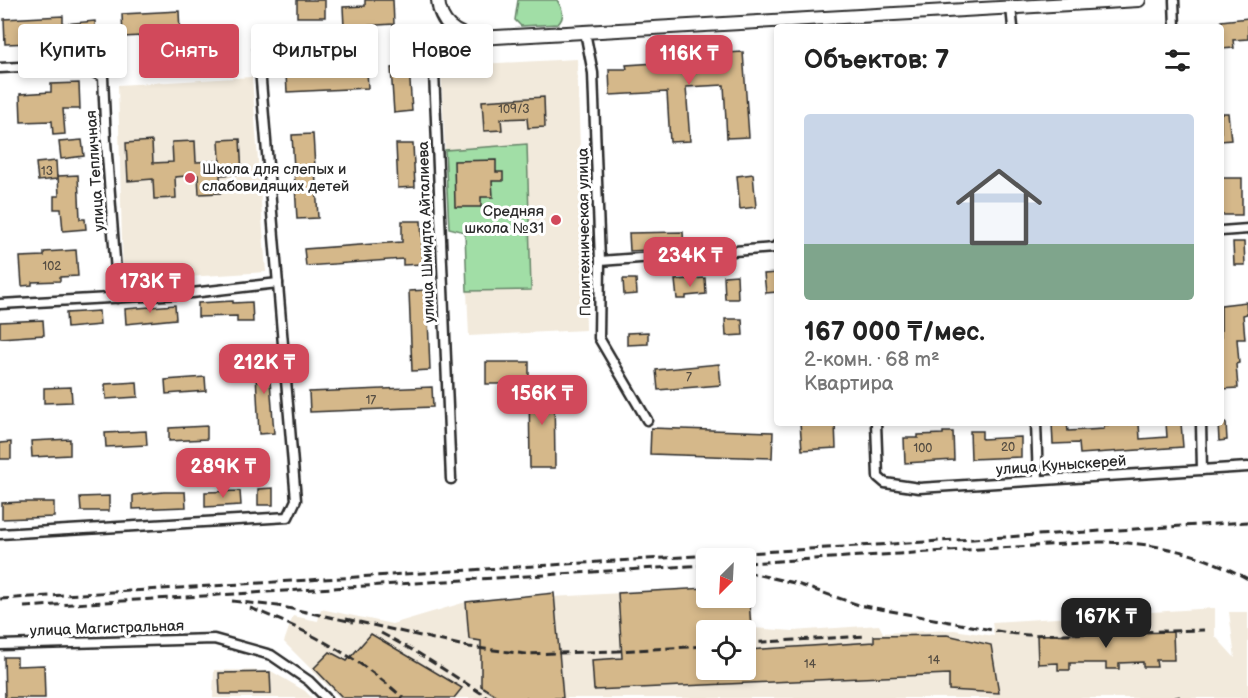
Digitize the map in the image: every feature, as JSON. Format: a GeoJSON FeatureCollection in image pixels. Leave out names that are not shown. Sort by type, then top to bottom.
{"type":"FeatureCollection","features":[{"type":"Feature","properties":{"kind":"street"},"geometry":{"type":"LineString","coordinates":[[438,0],[448,24]]}},
{"type":"Feature","properties":{"kind":"street"},"geometry":{"type":"LineString","coordinates":[[791,24],[843,22],[1011,7],[1139,0]]}},
{"type":"Feature","properties":{"kind":"street"},"geometry":{"type":"LineString","coordinates":[[1174,0],[1176,24]]}},
{"type":"Feature","properties":{"kind":"street"},"geometry":{"type":"LineString","coordinates":[[1011,7],[1013,24]]}},
{"type":"Feature","properties":{"kind":"street"},"geometry":{"type":"LineString","coordinates":[[493,37],[774,25]]}},
{"type":"Feature","properties":{"kind":"street","name":"Политехническая улица"},"geometry":{"type":"LineString","coordinates":[[585,32],[593,73],[600,261],[599,338],[647,420]]}},
{"type":"Feature","properties":{"kind":"street","name":"улица Тепличная"},"geometry":{"type":"LineString","coordinates":[[0,68],[78,64],[103,77],[118,298]]}},
{"type":"Feature","properties":{"kind":"street"},"geometry":{"type":"LineString","coordinates":[[0,534],[288,517],[296,500],[261,78]]}},
{"type":"Feature","properties":{"kind":"street","name":"улица Шмидта Айталиева"},"geometry":{"type":"LineString","coordinates":[[434,78],[452,479]]}},
{"type":"Feature","properties":{"kind":"street"},"geometry":{"type":"LineString","coordinates":[[1224,231],[1248,229]]}},
{"type":"Feature","properties":{"kind":"street"},"geometry":{"type":"LineString","coordinates":[[600,261],[774,248]]}},
{"type":"Feature","properties":{"kind":"street"},"geometry":{"type":"LineString","coordinates":[[0,304],[183,294],[278,283]]}},
{"type":"Feature","properties":{"kind":"street","name":"улица Куныскерей"},"geometry":{"type":"LineString","coordinates":[[876,426],[878,477],[885,483],[919,488],[1248,467]]}},
{"type":"Feature","properties":{"kind":"street"},"geometry":{"type":"LineString","coordinates":[[1036,426],[1038,480]]}},
{"type":"Feature","properties":{"kind":"street"},"geometry":{"type":"LineString","coordinates":[[1201,426],[1202,470]]}},
{"type":"Feature","properties":{"kind":"street","name":"улица Магистральная"},"geometry":{"type":"LineString","coordinates":[[0,645],[214,639],[271,655],[309,681],[326,698]]}},
{"type":"Feature","properties":{"kind":"shaded area","name":"Средняя школа №31"},"geometry":{"type":"Polygon","coordinates":[[[577,59],[586,330],[469,336],[467,291],[531,290],[527,145],[445,150],[442,78],[493,78],[493,63],[577,59]]]}},
{"type":"Feature","properties":{"kind":"shaded area","name":"Школа для слепых и слабовидящих детей"},"geometry":{"type":"Polygon","coordinates":[[[252,78],[266,272],[123,281],[118,85],[252,78]]]}},
{"type":"Feature","properties":{"kind":"shaded area"},"geometry":{"type":"Polygon","coordinates":[[[696,589],[696,608],[751,608],[752,620],[696,620],[696,680],[756,680],[756,628],[793,631],[879,625],[883,633],[954,630],[994,636],[992,622],[1215,608],[1215,636],[1235,658],[1229,612],[1248,612],[1248,698],[340,698],[284,642],[293,616],[318,621],[321,609],[392,624],[466,602],[696,589]]]}},
{"type":"Feature","properties":{"kind":"shaded area"},"geometry":{"type":"Polygon","coordinates":[[[214,670],[271,671],[305,691],[312,698],[213,698],[214,670]]]}},
{"type":"Feature","properties":{"kind":"green space"},"geometry":{"type":"Polygon","coordinates":[[[518,0],[557,0],[562,9],[562,18],[558,24],[521,26],[515,20],[518,0]]]}},
{"type":"Feature","properties":{"kind":"green space"},"geometry":{"type":"Polygon","coordinates":[[[527,144],[531,290],[467,291],[465,232],[449,228],[445,150],[527,144]]]}},
{"type":"Feature","properties":{"kind":"building"},"geometry":{"type":"Polygon","coordinates":[[[297,0],[325,0],[325,17],[297,17],[297,0]]]}},
{"type":"Feature","properties":{"kind":"building"},"geometry":{"type":"Polygon","coordinates":[[[365,0],[393,0],[394,24],[344,24],[343,7],[365,6],[365,0]]]}},
{"type":"Feature","properties":{"kind":"building"},"geometry":{"type":"Polygon","coordinates":[[[179,11],[180,24],[139,24],[139,36],[127,37],[127,24],[122,24],[122,14],[179,11]]]}},
{"type":"Feature","properties":{"kind":"building"},"geometry":{"type":"Polygon","coordinates":[[[63,16],[63,24],[18,24],[18,44],[5,44],[4,19],[63,16]]]}},
{"type":"Feature","properties":{"kind":"building"},"geometry":{"type":"Polygon","coordinates":[[[1248,18],[1248,39],[1233,40],[1234,48],[1224,49],[1224,24],[1221,24],[1221,21],[1248,18]]]}},
{"type":"Feature","properties":{"kind":"building"},"geometry":{"type":"Polygon","coordinates":[[[95,21],[95,24],[63,24],[95,21]]]}},
{"type":"Feature","properties":{"kind":"building"},"geometry":{"type":"Polygon","coordinates":[[[688,41],[689,55],[743,52],[749,137],[727,138],[724,85],[686,87],[690,141],[670,142],[667,92],[610,95],[609,69],[627,69],[626,65],[671,62],[670,43],[688,41]]]}},
{"type":"Feature","properties":{"kind":"building"},"geometry":{"type":"Polygon","coordinates":[[[286,78],[367,78],[368,88],[287,92],[286,78]]]}},
{"type":"Feature","properties":{"kind":"building"},"geometry":{"type":"Polygon","coordinates":[[[392,78],[410,78],[412,111],[394,113],[392,78]]]}},
{"type":"Feature","properties":{"kind":"building"},"geometry":{"type":"Polygon","coordinates":[[[79,83],[80,109],[63,109],[65,134],[53,135],[52,121],[21,122],[20,94],[51,92],[51,84],[79,83]]]}},
{"type":"Feature","properties":{"kind":"building"},"geometry":{"type":"Polygon","coordinates":[[[544,97],[545,127],[528,128],[527,118],[501,119],[502,130],[484,131],[482,101],[544,97]]]}},
{"type":"Feature","properties":{"kind":"building"},"geometry":{"type":"Polygon","coordinates":[[[1224,113],[1228,113],[1231,140],[1224,141],[1224,113]]]}},
{"type":"Feature","properties":{"kind":"building"},"geometry":{"type":"Polygon","coordinates":[[[313,134],[318,218],[297,219],[292,135],[313,134]]]}},
{"type":"Feature","properties":{"kind":"building"},"geometry":{"type":"Polygon","coordinates":[[[240,139],[242,174],[220,175],[221,193],[199,194],[198,175],[175,177],[176,198],[154,199],[153,179],[128,181],[126,143],[152,141],[153,163],[173,162],[172,142],[195,141],[196,162],[220,161],[219,140],[240,139]]]}},
{"type":"Feature","properties":{"kind":"building"},"geometry":{"type":"Polygon","coordinates":[[[82,140],[84,156],[61,159],[59,142],[82,140]]]}},
{"type":"Feature","properties":{"kind":"building"},"geometry":{"type":"Polygon","coordinates":[[[396,144],[413,144],[415,187],[398,188],[396,144]]]}},
{"type":"Feature","properties":{"kind":"building"},"geometry":{"type":"Polygon","coordinates":[[[496,160],[496,172],[503,172],[503,181],[492,181],[493,197],[481,197],[481,207],[455,207],[454,161],[496,160]]]}},
{"type":"Feature","properties":{"kind":"building"},"geometry":{"type":"Polygon","coordinates":[[[56,161],[57,179],[38,181],[36,163],[56,161]]]}},
{"type":"Feature","properties":{"kind":"building"},"geometry":{"type":"Polygon","coordinates":[[[753,174],[756,207],[740,209],[737,176],[753,174]]]}},
{"type":"Feature","properties":{"kind":"building"},"geometry":{"type":"Polygon","coordinates":[[[78,175],[80,219],[85,219],[86,229],[63,231],[61,209],[54,209],[54,196],[59,196],[58,176],[78,175]]]}},
{"type":"Feature","properties":{"kind":"building"},"geometry":{"type":"Polygon","coordinates":[[[1224,178],[1242,178],[1242,215],[1224,215],[1224,178]]]}},
{"type":"Feature","properties":{"kind":"building"},"geometry":{"type":"Polygon","coordinates":[[[402,221],[421,221],[423,264],[403,265],[403,259],[306,266],[304,249],[402,242],[402,221]]]}},
{"type":"Feature","properties":{"kind":"building"},"geometry":{"type":"Polygon","coordinates":[[[683,232],[684,248],[630,251],[629,233],[683,232]]]}},
{"type":"Feature","properties":{"kind":"building"},"geometry":{"type":"Polygon","coordinates":[[[1233,242],[1244,242],[1245,265],[1234,265],[1233,242]]]}},
{"type":"Feature","properties":{"kind":"building"},"geometry":{"type":"Polygon","coordinates":[[[76,250],[78,276],[60,277],[60,281],[32,282],[32,285],[22,286],[20,257],[44,256],[44,252],[76,250]]]}},
{"type":"Feature","properties":{"kind":"building"},"geometry":{"type":"Polygon","coordinates":[[[774,273],[774,292],[766,293],[764,274],[774,273]]]}},
{"type":"Feature","properties":{"kind":"building"},"geometry":{"type":"Polygon","coordinates":[[[737,275],[738,299],[725,299],[724,276],[737,275]]]}},
{"type":"Feature","properties":{"kind":"building"},"geometry":{"type":"Polygon","coordinates":[[[705,278],[706,294],[677,299],[675,280],[705,278]]]}},
{"type":"Feature","properties":{"kind":"building"},"geometry":{"type":"Polygon","coordinates":[[[623,279],[636,279],[637,294],[624,295],[623,279]]]}},
{"type":"Feature","properties":{"kind":"building"},"geometry":{"type":"Polygon","coordinates":[[[427,290],[430,370],[412,371],[409,291],[427,290]]]}},
{"type":"Feature","properties":{"kind":"building"},"geometry":{"type":"Polygon","coordinates":[[[233,301],[233,303],[252,302],[253,322],[237,322],[237,316],[198,317],[198,303],[233,301]]]}},
{"type":"Feature","properties":{"kind":"building"},"geometry":{"type":"Polygon","coordinates":[[[1246,302],[1247,314],[1243,315],[1245,339],[1237,339],[1238,388],[1224,389],[1224,305],[1246,302]]]}},
{"type":"Feature","properties":{"kind":"building"},"geometry":{"type":"Polygon","coordinates":[[[175,305],[176,319],[126,324],[125,309],[175,305]]]}},
{"type":"Feature","properties":{"kind":"building"},"geometry":{"type":"Polygon","coordinates":[[[99,311],[100,325],[67,328],[66,313],[99,311]]]}},
{"type":"Feature","properties":{"kind":"building"},"geometry":{"type":"Polygon","coordinates":[[[725,319],[742,319],[743,335],[726,336],[725,319]]]}},
{"type":"Feature","properties":{"kind":"building"},"geometry":{"type":"Polygon","coordinates":[[[43,320],[44,335],[0,338],[0,322],[43,320]]]}},
{"type":"Feature","properties":{"kind":"building"},"geometry":{"type":"Polygon","coordinates":[[[648,332],[648,344],[627,345],[627,333],[648,332]]]}},
{"type":"Feature","properties":{"kind":"building"},"geometry":{"type":"Polygon","coordinates":[[[268,354],[274,433],[259,434],[255,355],[268,354]]]}},
{"type":"Feature","properties":{"kind":"building"},"geometry":{"type":"Polygon","coordinates":[[[486,362],[529,362],[529,384],[486,384],[486,362]]]}},
{"type":"Feature","properties":{"kind":"building"},"geometry":{"type":"Polygon","coordinates":[[[719,364],[721,385],[658,390],[656,370],[719,364]]]}},
{"type":"Feature","properties":{"kind":"building"},"geometry":{"type":"Polygon","coordinates":[[[205,377],[206,391],[166,394],[165,380],[205,377]]]}},
{"type":"Feature","properties":{"kind":"building"},"geometry":{"type":"Polygon","coordinates":[[[137,382],[138,397],[106,399],[105,384],[137,382]]]}},
{"type":"Feature","properties":{"kind":"building"},"geometry":{"type":"Polygon","coordinates":[[[529,384],[554,384],[555,468],[530,468],[529,384]]]}},
{"type":"Feature","properties":{"kind":"building"},"geometry":{"type":"Polygon","coordinates":[[[71,387],[72,402],[44,403],[44,388],[71,387]]]}},
{"type":"Feature","properties":{"kind":"building"},"geometry":{"type":"Polygon","coordinates":[[[432,387],[433,407],[310,412],[309,392],[432,387]]]}},
{"type":"Feature","properties":{"kind":"building"},"geometry":{"type":"Polygon","coordinates":[[[1226,423],[1227,440],[1219,441],[1218,426],[1224,426],[1226,423]]]}},
{"type":"Feature","properties":{"kind":"building"},"geometry":{"type":"Polygon","coordinates":[[[207,426],[207,439],[169,441],[169,428],[207,426]]]}},
{"type":"Feature","properties":{"kind":"building"},"geometry":{"type":"Polygon","coordinates":[[[800,426],[835,426],[836,448],[802,450],[800,426]]]}},
{"type":"Feature","properties":{"kind":"building"},"geometry":{"type":"Polygon","coordinates":[[[1052,426],[1067,426],[1068,431],[1104,429],[1104,426],[1139,426],[1140,439],[1167,437],[1166,426],[1181,426],[1183,447],[1080,454],[1079,443],[1053,444],[1052,426]]]}},
{"type":"Feature","properties":{"kind":"building"},"geometry":{"type":"Polygon","coordinates":[[[651,428],[773,432],[772,458],[650,454],[651,428]]]}},
{"type":"Feature","properties":{"kind":"building"},"geometry":{"type":"Polygon","coordinates":[[[146,431],[147,445],[106,447],[105,433],[146,431]]]}},
{"type":"Feature","properties":{"kind":"building"},"geometry":{"type":"Polygon","coordinates":[[[970,431],[982,431],[982,439],[1021,437],[1021,457],[971,459],[970,431]]]}},
{"type":"Feature","properties":{"kind":"building"},"geometry":{"type":"Polygon","coordinates":[[[943,432],[953,432],[954,460],[905,463],[904,438],[918,438],[918,435],[943,434],[943,432]]]}},
{"type":"Feature","properties":{"kind":"building"},"geometry":{"type":"Polygon","coordinates":[[[70,439],[70,455],[32,457],[31,441],[70,439]]]}},
{"type":"Feature","properties":{"kind":"building"},"geometry":{"type":"Polygon","coordinates":[[[11,442],[11,459],[0,459],[0,443],[11,442]]]}},
{"type":"Feature","properties":{"kind":"building"},"geometry":{"type":"Polygon","coordinates":[[[273,488],[273,505],[258,505],[258,489],[273,488]]]}},
{"type":"Feature","properties":{"kind":"building"},"geometry":{"type":"Polygon","coordinates":[[[240,491],[241,505],[205,507],[205,492],[240,491]]]}},
{"type":"Feature","properties":{"kind":"building"},"geometry":{"type":"Polygon","coordinates":[[[185,492],[186,507],[133,509],[133,495],[185,492]]]}},
{"type":"Feature","properties":{"kind":"building"},"geometry":{"type":"Polygon","coordinates":[[[109,496],[109,511],[81,511],[80,497],[109,496]]]}},
{"type":"Feature","properties":{"kind":"building"},"geometry":{"type":"Polygon","coordinates":[[[54,502],[54,517],[2,519],[2,503],[54,502]]]}},
{"type":"Feature","properties":{"kind":"building"},"geometry":{"type":"Polygon","coordinates":[[[696,589],[696,608],[750,608],[750,620],[696,620],[696,680],[756,680],[756,649],[874,642],[874,636],[947,635],[991,645],[999,693],[949,690],[949,674],[594,690],[592,660],[622,658],[618,593],[696,589]]]}},
{"type":"Feature","properties":{"kind":"building"},"geometry":{"type":"Polygon","coordinates":[[[554,593],[563,698],[500,698],[481,686],[481,641],[469,639],[466,602],[554,593]]]}},
{"type":"Feature","properties":{"kind":"building"},"geometry":{"type":"Polygon","coordinates":[[[1173,632],[1174,660],[1156,660],[1157,667],[1143,667],[1143,662],[1119,663],[1119,669],[1106,669],[1106,663],[1070,663],[1070,670],[1058,670],[1058,663],[1038,664],[1037,635],[1173,632]]]}},
{"type":"Feature","properties":{"kind":"building"},"geometry":{"type":"Polygon","coordinates":[[[371,634],[462,688],[454,698],[343,698],[314,668],[330,652],[347,661],[371,634]]]}},
{"type":"Feature","properties":{"kind":"building"},"geometry":{"type":"Polygon","coordinates":[[[4,657],[17,657],[17,666],[44,665],[45,698],[5,698],[4,657]]]}},
{"type":"Feature","properties":{"kind":"building"},"geometry":{"type":"Polygon","coordinates":[[[270,672],[271,694],[220,694],[219,673],[270,672]]]}},
{"type":"Feature","properties":{"kind":"railway"},"geometry":{"type":"LineString","coordinates":[[0,599],[1248,522]]}},
{"type":"Feature","properties":{"kind":"railway"},"geometry":{"type":"LineString","coordinates":[[756,562],[1119,542],[1176,550],[1194,555],[1248,579]]}},
{"type":"Feature","properties":{"kind":"railway"},"geometry":{"type":"LineString","coordinates":[[24,607],[696,566]]}},
{"type":"Feature","properties":{"kind":"railway"},"geometry":{"type":"LineString","coordinates":[[756,574],[794,583],[859,605],[1008,633],[1028,635],[1204,630]]}},
{"type":"Feature","properties":{"kind":"railway"},"geometry":{"type":"LineString","coordinates":[[232,601],[278,606],[353,622]]}},
{"type":"Feature","properties":{"kind":"railway"},"geometry":{"type":"LineString","coordinates":[[250,608],[291,625],[350,657],[403,698]]}},
{"type":"Feature","properties":{"kind":"railway"},"geometry":{"type":"LineString","coordinates":[[346,619],[469,647],[526,654],[696,647]]}},
{"type":"Feature","properties":{"kind":"railway"},"geometry":{"type":"LineString","coordinates":[[381,633],[418,653],[489,698]]}},
{"type":"Feature","properties":{"kind":"railway"},"geometry":{"type":"LineString","coordinates":[[756,642],[865,636]]}},
{"type":"Feature","properties":{"kind":"railway"},"geometry":{"type":"LineString","coordinates":[[1174,698],[1180,697]]}},
{"type":"Feature","properties":{"kind":"place","name":"Школа для слепых и слабовидящих детей"},"geometry":{"type":"Point","coordinates":[190,178]}},
{"type":"Feature","properties":{"kind":"place","name":"Средняя школа №31"},"geometry":{"type":"Point","coordinates":[556,220]}}]}
